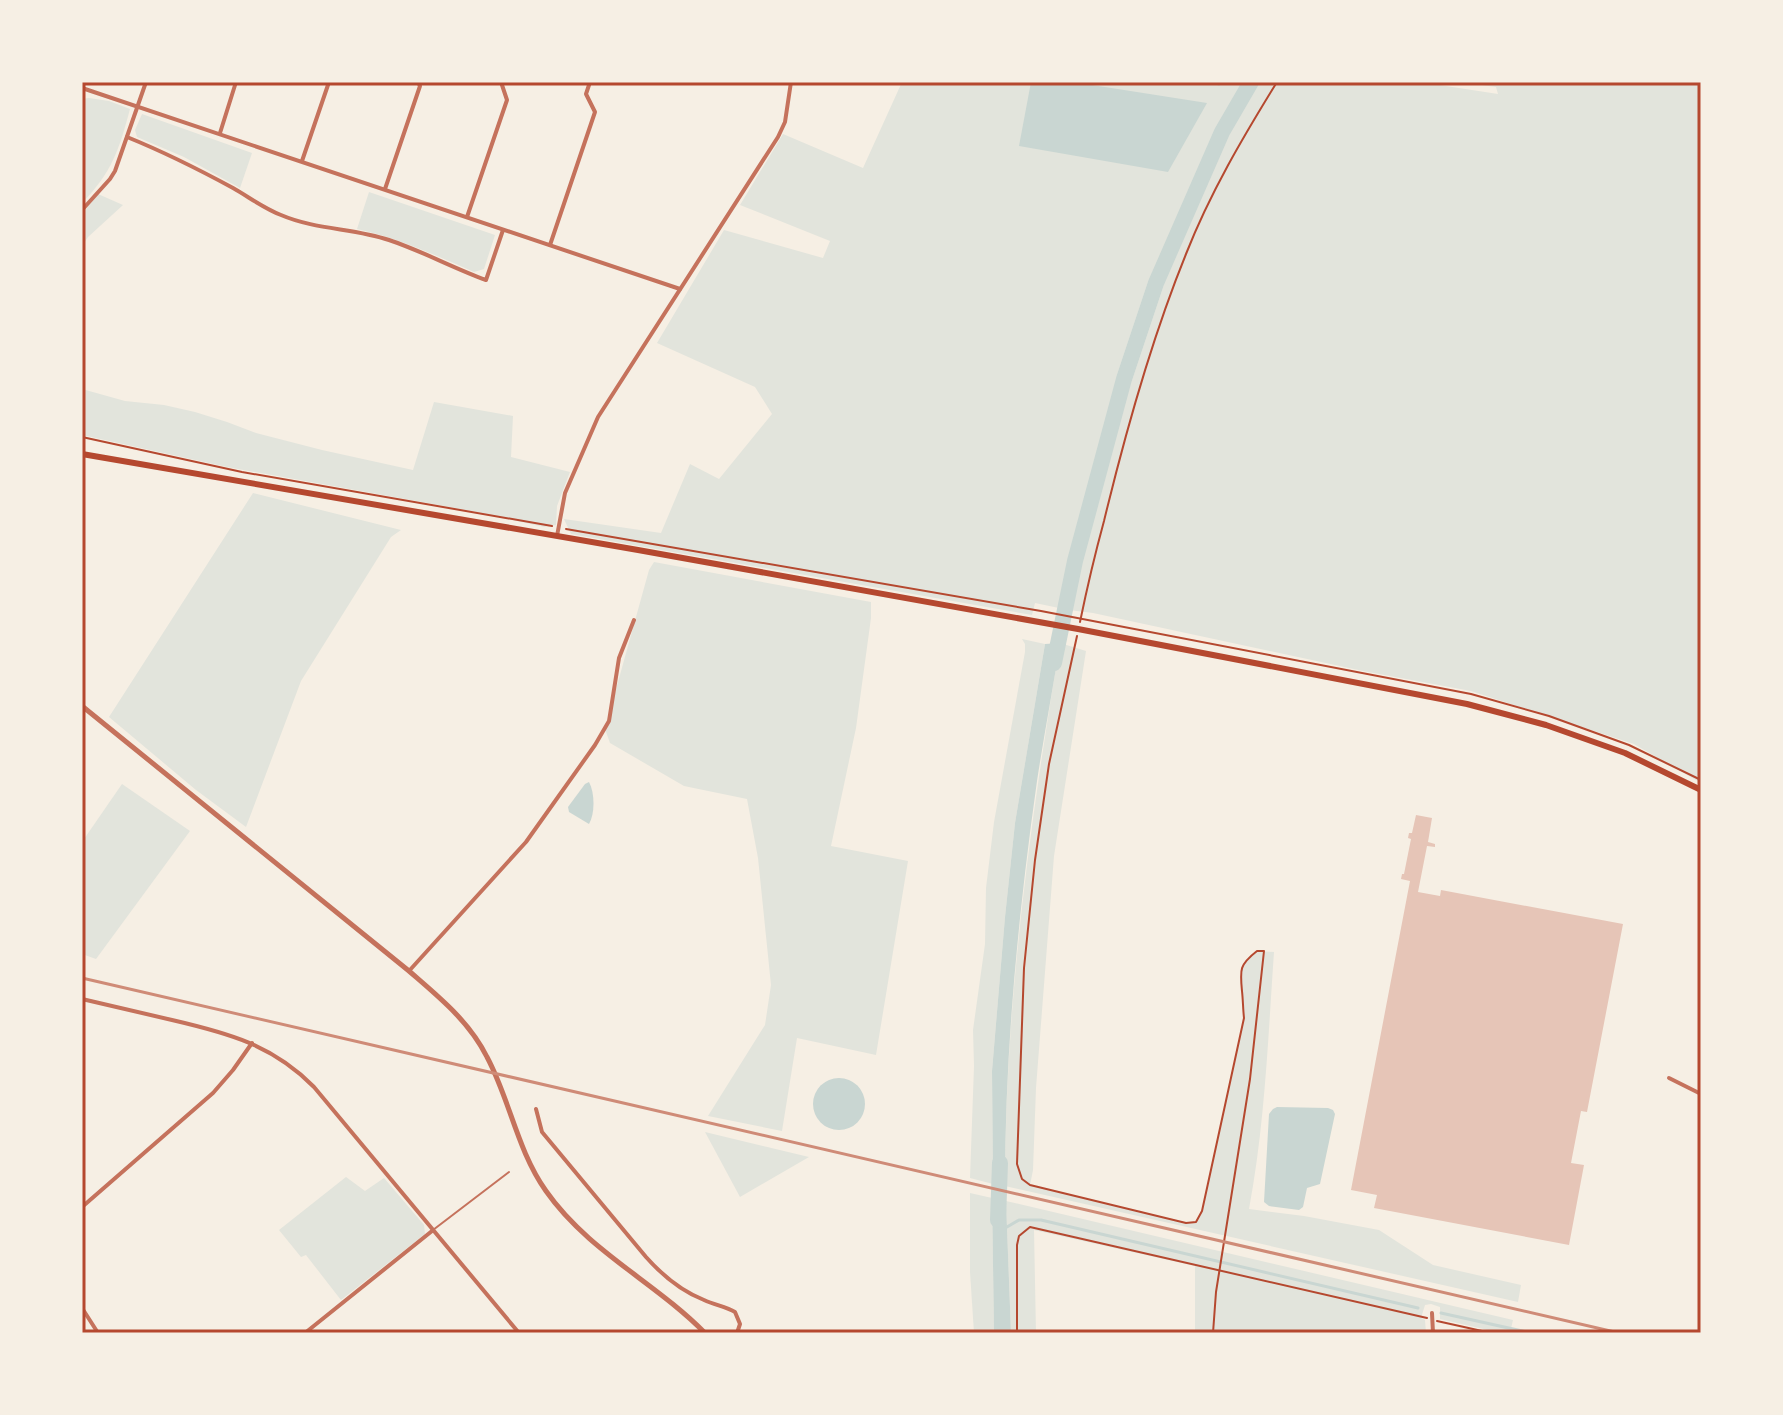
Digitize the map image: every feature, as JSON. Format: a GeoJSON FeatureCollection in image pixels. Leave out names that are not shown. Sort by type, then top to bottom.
{"type":"FeatureCollection","features":[{"type":"Feature","properties":{"kind":"main road"},"geometry":{"type":"LineString","coordinates":[[82,454],[1045,623],[1480,707],[1546,725],[1625,753],[1701,790]]}},
{"type":"Feature","properties":{"kind":"street"},"geometry":{"type":"LineString","coordinates":[[82,210],[110,179],[120,161],[146,82]]}},
{"type":"Feature","properties":{"kind":"street"},"geometry":{"type":"LineString","coordinates":[[220,133],[236,82]]}},
{"type":"Feature","properties":{"kind":"street"},"geometry":{"type":"LineString","coordinates":[[302,161],[329,82]]}},
{"type":"Feature","properties":{"kind":"street"},"geometry":{"type":"LineString","coordinates":[[385,189],[420,86],[418,82]]}},
{"type":"Feature","properties":{"kind":"street"},"geometry":{"type":"LineString","coordinates":[[467,217],[507,100],[501,82]]}},
{"type":"Feature","properties":{"kind":"street"},"geometry":{"type":"LineString","coordinates":[[550,245],[595,112],[586,94],[590,82]]}},
{"type":"Feature","properties":{"kind":"street"},"geometry":{"type":"LineString","coordinates":[[557,536],[565,493],[595,423],[782,130],[791,82]]}},
{"type":"Feature","properties":{"kind":"street"},"geometry":{"type":"LineString","coordinates":[[82,88],[680,289]]}},
{"type":"Feature","properties":{"kind":"street"},"geometry":{"type":"LineString","coordinates":[[127,137],[188,163],[285,217],[390,240],[486,280],[503,230]]}},
{"type":"Feature","properties":{"kind":"street"},"geometry":{"type":"LineString","coordinates":[[409,971],[526,842],[600,737],[609,721],[619,658],[634,620]]}},
{"type":"Feature","properties":{"kind":"street"},"geometry":{"type":"LineString","coordinates":[[82,706],[409,971],[456,1013],[471,1030],[491,1065],[529,1162],[569,1220],[705,1333]]}},
{"type":"Feature","properties":{"kind":"street"},"geometry":{"type":"LineString","coordinates":[[82,999],[208,1028],[252,1043],[287,1063],[304,1077],[519,1333]]}},
{"type":"Feature","properties":{"kind":"street"},"geometry":{"type":"LineString","coordinates":[[82,1207],[213,1093],[228,1078],[252,1043]]}},
{"type":"Feature","properties":{"kind":"street"},"geometry":{"type":"LineString","coordinates":[[1669,1078],[1701,1094]]}},
{"type":"Feature","properties":{"kind":"street"},"geometry":{"type":"LineString","coordinates":[[536,1109],[542,1132],[646,1257],[668,1279],[687,1292],[734,1311],[739,1321],[737,1333]]}},
{"type":"Feature","properties":{"kind":"street"},"geometry":{"type":"LineString","coordinates":[[305,1333],[432,1231]]}},
{"type":"Feature","properties":{"kind":"street"},"geometry":{"type":"LineString","coordinates":[[82,1308],[98,1333]]}},
{"type":"Feature","properties":{"kind":"street"},"geometry":{"type":"LineString","coordinates":[[1432,1313],[1433,1333]]}},
{"type":"Feature","properties":{"kind":"lane"},"geometry":{"type":"LineString","coordinates":[[432,1231],[509,1172]]}},
{"type":"Feature","properties":{"kind":"path"},"geometry":{"type":"LineString","coordinates":[[1048,613],[1078,618],[1131,414],[1186,251],[1220,179],[1277,82]]}},
{"type":"Feature","properties":{"kind":"path"},"geometry":{"type":"LineString","coordinates":[[1076,629],[1049,764],[1035,860],[1024,968],[1017,1164],[1022,1179],[1030,1185],[1186,1223],[1196,1222],[1202,1211],[1244,1018],[1239,975],[1246,959],[1257,951],[1264,951],[1250,1079],[1216,1292],[1213,1333]]}},
{"type":"Feature","properties":{"kind":"path"},"geometry":{"type":"LineString","coordinates":[[1017,1333],[1017,1245],[1019,1236],[1030,1227],[1491,1333]]}},
{"type":"Feature","properties":{"kind":"shaded area"},"geometry":{"type":"Polygon","coordinates":[[[902,82],[1247,82],[1195,181],[1139,316],[1109,408],[1059,608],[1035,603],[1032,615],[571,534],[564,519],[661,533],[690,464],[719,479],[772,414],[755,387],[657,343],[724,230],[823,258],[830,241],[740,205],[783,134],[863,168],[902,82]]]}},
{"type":"Feature","properties":{"kind":"shaded area"},"geometry":{"type":"Polygon","coordinates":[[[1031,82],[1073,82],[1207,103],[1168,172],[1019,146],[1031,82]]]}},
{"type":"Feature","properties":{"kind":"shaded area"},"geometry":{"type":"Polygon","coordinates":[[[1258,82],[1420,82],[1498,94],[1496,87],[1460,82],[1701,82],[1701,783],[1634,744],[1471,691],[1069,610],[1113,427],[1147,320],[1197,199],[1258,82]]]}},
{"type":"Feature","properties":{"kind":"shaded area"},"geometry":{"type":"Polygon","coordinates":[[[89,98],[130,109],[113,160],[101,181],[82,203],[82,99],[89,98]]]}},
{"type":"Feature","properties":{"kind":"shaded area"},"geometry":{"type":"Polygon","coordinates":[[[142,114],[252,153],[240,188],[184,157],[137,137],[135,130],[142,114]]]}},
{"type":"Feature","properties":{"kind":"shaded area"},"geometry":{"type":"Polygon","coordinates":[[[369,192],[495,235],[484,269],[474,272],[402,242],[357,229],[369,192]]]}},
{"type":"Feature","properties":{"kind":"shaded area"},"geometry":{"type":"Polygon","coordinates":[[[98,194],[123,205],[82,246],[82,214],[98,194]]]}},
{"type":"Feature","properties":{"kind":"shaded area"},"geometry":{"type":"Polygon","coordinates":[[[82,389],[125,401],[195,412],[256,433],[413,470],[434,402],[513,416],[511,457],[570,472],[557,506],[556,525],[544,527],[227,467],[82,435],[82,389]]]}},
{"type":"Feature","properties":{"kind":"shaded area"},"geometry":{"type":"Polygon","coordinates":[[[253,493],[401,530],[391,537],[301,681],[246,827],[196,790],[109,717],[253,493]]]}},
{"type":"Feature","properties":{"kind":"shaded area"},"geometry":{"type":"Polygon","coordinates":[[[654,562],[871,602],[856,728],[831,846],[908,861],[876,1055],[797,1038],[782,1131],[708,1116],[765,1025],[771,985],[758,858],[747,799],[684,786],[610,743],[605,729],[649,570],[654,562]]]}},
{"type":"Feature","properties":{"kind":"shaded area"},"geometry":{"type":"Polygon","coordinates":[[[1022,639],[1045,644],[1015,823],[1005,917],[992,1071],[993,1184],[970,1178],[973,1030],[985,944],[986,888],[994,822],[1025,652],[1022,639]]]}},
{"type":"Feature","properties":{"kind":"shaded area"},"geometry":{"type":"Polygon","coordinates":[[[1060,643],[1086,651],[1054,856],[1030,1185],[1185,1223],[1196,1222],[1202,1211],[1244,1018],[1242,968],[1257,951],[1274,952],[1262,1113],[1249,1209],[1379,1230],[1433,1265],[1521,1285],[1518,1302],[1005,1186],[1014,982],[1039,778],[1060,643]]]}},
{"type":"Feature","properties":{"kind":"shaded area"},"geometry":{"type":"Polygon","coordinates":[[[1060,643],[1024,882],[1010,1034],[1005,1186],[993,1184],[992,1071],[1005,917],[1015,823],[1045,644],[1060,643]]]}},
{"type":"Feature","properties":{"kind":"shaded area"},"geometry":{"type":"Polygon","coordinates":[[[589,782],[594,803],[589,824],[569,812],[568,807],[589,782]]]}},
{"type":"Feature","properties":{"kind":"shaded area"},"geometry":{"type":"Polygon","coordinates":[[[122,784],[190,831],[96,959],[82,954],[82,842],[122,784]]]}},
{"type":"Feature","properties":{"kind":"shaded area"},"geometry":{"type":"Polygon","coordinates":[[[839,1078],[858,1085],[865,1104],[858,1123],[839,1130],[820,1123],[813,1104],[820,1085],[839,1078]]]}},
{"type":"Feature","properties":{"kind":"shaded area"},"geometry":{"type":"Polygon","coordinates":[[[1277,1107],[1328,1108],[1335,1114],[1320,1184],[1307,1188],[1303,1207],[1299,1210],[1269,1206],[1264,1202],[1269,1114],[1277,1107]]]}},
{"type":"Feature","properties":{"kind":"shaded area"},"geometry":{"type":"Polygon","coordinates":[[[705,1132],[809,1157],[740,1197],[705,1132]]]}},
{"type":"Feature","properties":{"kind":"shaded area"},"geometry":{"type":"Polygon","coordinates":[[[346,1177],[365,1191],[384,1178],[424,1225],[425,1234],[341,1300],[306,1255],[301,1257],[279,1230],[346,1177]]]}},
{"type":"Feature","properties":{"kind":"shaded area"},"geometry":{"type":"Polygon","coordinates":[[[970,1193],[992,1198],[994,1333],[974,1333],[970,1193]]]}},
{"type":"Feature","properties":{"kind":"shaded area"},"geometry":{"type":"Polygon","coordinates":[[[992,1198],[1006,1201],[1011,1333],[994,1333],[992,1198]]]}},
{"type":"Feature","properties":{"kind":"shaded area"},"geometry":{"type":"Polygon","coordinates":[[[1006,1201],[1513,1320],[1510,1333],[1440,1319],[1440,1307],[1431,1304],[1425,1305],[1421,1318],[1425,1320],[1426,1333],[1195,1333],[1195,1266],[1034,1230],[1036,1333],[1011,1333],[1006,1201]]]}},
{"type":"Feature","properties":{"kind":"building"},"geometry":{"type":"Polygon","coordinates":[[[1416,815],[1432,818],[1428,842],[1435,844],[1435,847],[1427,846],[1418,892],[1440,896],[1441,890],[1623,924],[1587,1112],[1581,1111],[1571,1163],[1584,1165],[1569,1245],[1374,1208],[1377,1195],[1351,1190],[1410,881],[1401,879],[1411,839],[1408,838],[1409,833],[1412,833],[1416,815]]]}},
{"type":"Feature","properties":{"kind":"waterway"},"geometry":{"type":"LineString","coordinates":[[1214,82],[1219,84]]}},
{"type":"Feature","properties":{"kind":"waterway"},"geometry":{"type":"LineString","coordinates":[[1054,663],[1075,561],[1124,379],[1156,283],[1222,132],[1251,82]]}},
{"type":"Feature","properties":{"kind":"waterway"},"geometry":{"type":"LineString","coordinates":[[998,1220],[1000,1163]]}},
{"type":"Feature","properties":{"kind":"waterway"},"geometry":{"type":"LineString","coordinates":[[1007,1227],[1019,1220],[1041,1220],[1418,1308]]}},
{"type":"Feature","properties":{"kind":"waterway"},"geometry":{"type":"LineString","coordinates":[[1441,1313],[1531,1333]]}},
{"type":"Feature","properties":{"kind":"railway"},"geometry":{"type":"LineString","coordinates":[[82,978],[1619,1333]]}}]}
